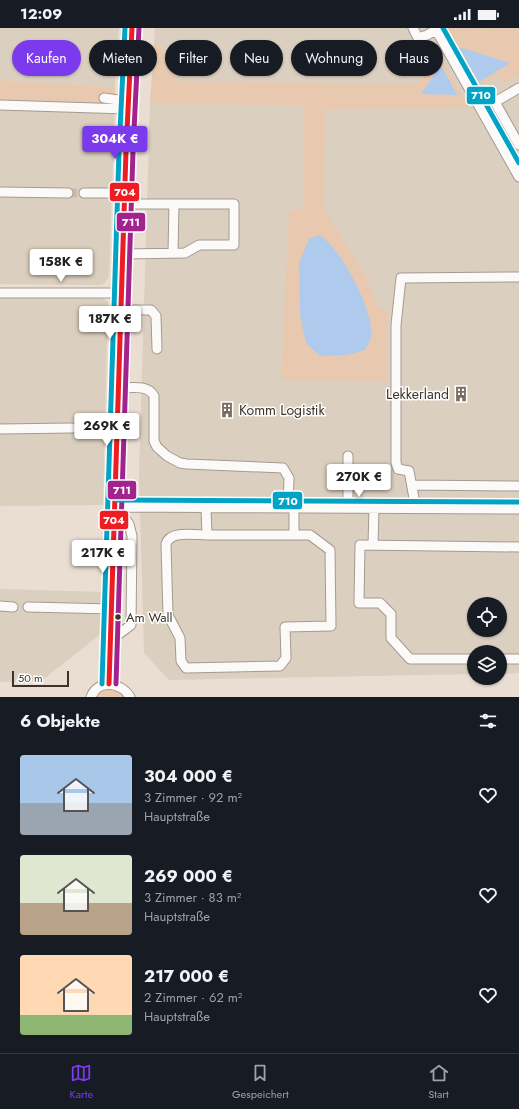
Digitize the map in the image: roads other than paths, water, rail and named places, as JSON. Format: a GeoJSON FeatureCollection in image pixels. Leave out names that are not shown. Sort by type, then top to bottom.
{"type":"FeatureCollection","features":[{"type":"Feature","properties":{"kind":"street"},"geometry":{"type":"LineString","coordinates":[[109,684],[132,28]]}},
{"type":"Feature","properties":{"kind":"street"},"geometry":{"type":"LineString","coordinates":[[413,28],[418,38],[436,29],[519,177]]}},
{"type":"Feature","properties":{"kind":"street"},"geometry":{"type":"LineString","coordinates":[[519,88],[495,102],[519,145]]}},
{"type":"Feature","properties":{"kind":"street"},"geometry":{"type":"LineString","coordinates":[[104,98],[118,100]]}},
{"type":"Feature","properties":{"kind":"street"},"geometry":{"type":"LineString","coordinates":[[0,105],[128,109]]}},
{"type":"Feature","properties":{"kind":"street"},"geometry":{"type":"LineString","coordinates":[[0,192],[68,193]]}},
{"type":"Feature","properties":{"kind":"street"},"geometry":{"type":"LineString","coordinates":[[84,193],[125,194]]}},
{"type":"Feature","properties":{"kind":"street"},"geometry":{"type":"LineString","coordinates":[[124,254],[185,253],[199,245],[234,245],[234,204],[125,204]]}},
{"type":"Feature","properties":{"kind":"street"},"geometry":{"type":"LineString","coordinates":[[173,253],[174,204]]}},
{"type":"Feature","properties":{"kind":"street"},"geometry":{"type":"LineString","coordinates":[[416,509],[409,471],[398,469],[396,463],[396,325],[401,278],[519,277]]}},
{"type":"Feature","properties":{"kind":"street"},"geometry":{"type":"LineString","coordinates":[[0,293],[122,293]]}},
{"type":"Feature","properties":{"kind":"street"},"geometry":{"type":"LineString","coordinates":[[121,310],[151,310],[154,312],[156,316],[157,348]]}},
{"type":"Feature","properties":{"kind":"street"},"geometry":{"type":"LineString","coordinates":[[119,388],[144,388],[152,392],[154,396],[154,441],[161,451],[180,463],[283,468],[289,478],[294,536]]}},
{"type":"Feature","properties":{"kind":"street"},"geometry":{"type":"LineString","coordinates":[[0,429],[72,428]]}},
{"type":"Feature","properties":{"kind":"street"},"geometry":{"type":"LineString","coordinates":[[348,456],[348,508]]}},
{"type":"Feature","properties":{"kind":"street"},"geometry":{"type":"LineString","coordinates":[[412,485],[519,486]]}},
{"type":"Feature","properties":{"kind":"street"},"geometry":{"type":"LineString","coordinates":[[116,507],[519,509]]}},
{"type":"Feature","properties":{"kind":"street"},"geometry":{"type":"LineString","coordinates":[[111,640],[131,625],[132,536],[129,524],[116,507]]}},
{"type":"Feature","properties":{"kind":"street"},"geometry":{"type":"LineString","coordinates":[[206,508],[207,534]]}},
{"type":"Feature","properties":{"kind":"street"},"geometry":{"type":"LineString","coordinates":[[373,545],[374,509]]}},
{"type":"Feature","properties":{"kind":"street"},"geometry":{"type":"LineString","coordinates":[[207,534],[310,536],[330,550],[331,626],[285,627],[286,658],[280,666],[186,668],[181,661],[180,638],[168,616],[166,544],[169,538],[175,535],[207,534]]}},
{"type":"Feature","properties":{"kind":"street"},"geometry":{"type":"LineString","coordinates":[[467,659],[410,659],[390,638],[391,614],[380,603],[359,603],[360,545],[519,547]]}},
{"type":"Feature","properties":{"kind":"street"},"geometry":{"type":"LineString","coordinates":[[0,606],[13,607]]}},
{"type":"Feature","properties":{"kind":"street"},"geometry":{"type":"LineString","coordinates":[[28,607],[112,609]]}},
{"type":"Feature","properties":{"kind":"street"},"geometry":{"type":"LineString","coordinates":[[507,659],[519,659]]}},
{"type":"Feature","properties":{"kind":"street"},"geometry":{"type":"LineString","coordinates":[[91,697],[96,689],[109,684],[121,687],[130,697]]}},
{"type":"Feature","properties":{"kind":"water"},"geometry":{"type":"Polygon","coordinates":[[[459,47],[510,63],[479,82],[459,47]]]}},
{"type":"Feature","properties":{"kind":"water"},"geometry":{"type":"Polygon","coordinates":[[[443,69],[457,95],[421,94],[433,76],[443,76],[443,69]]]}},
{"type":"Feature","properties":{"kind":"water"},"geometry":{"type":"Polygon","coordinates":[[[319,235],[327,241],[336,252],[354,280],[362,296],[371,325],[371,336],[365,350],[347,355],[320,356],[306,343],[300,315],[299,263],[309,239],[319,235]]]}},
{"type":"Feature","properties":{"kind":"tunnel"},"geometry":{"type":"LineString","coordinates":[[68,193],[84,193]]}},
{"type":"Feature","properties":{"kind":"place","name":"Lekkerland"},"geometry":{"type":"Point","coordinates":[461,394]}},
{"type":"Feature","properties":{"kind":"place","name":"Komm Logistik"},"geometry":{"type":"Point","coordinates":[227,410]}},
{"type":"Feature","properties":{"kind":"place","name":"Am Wall"},"geometry":{"type":"Point","coordinates":[118,617]}}]}
